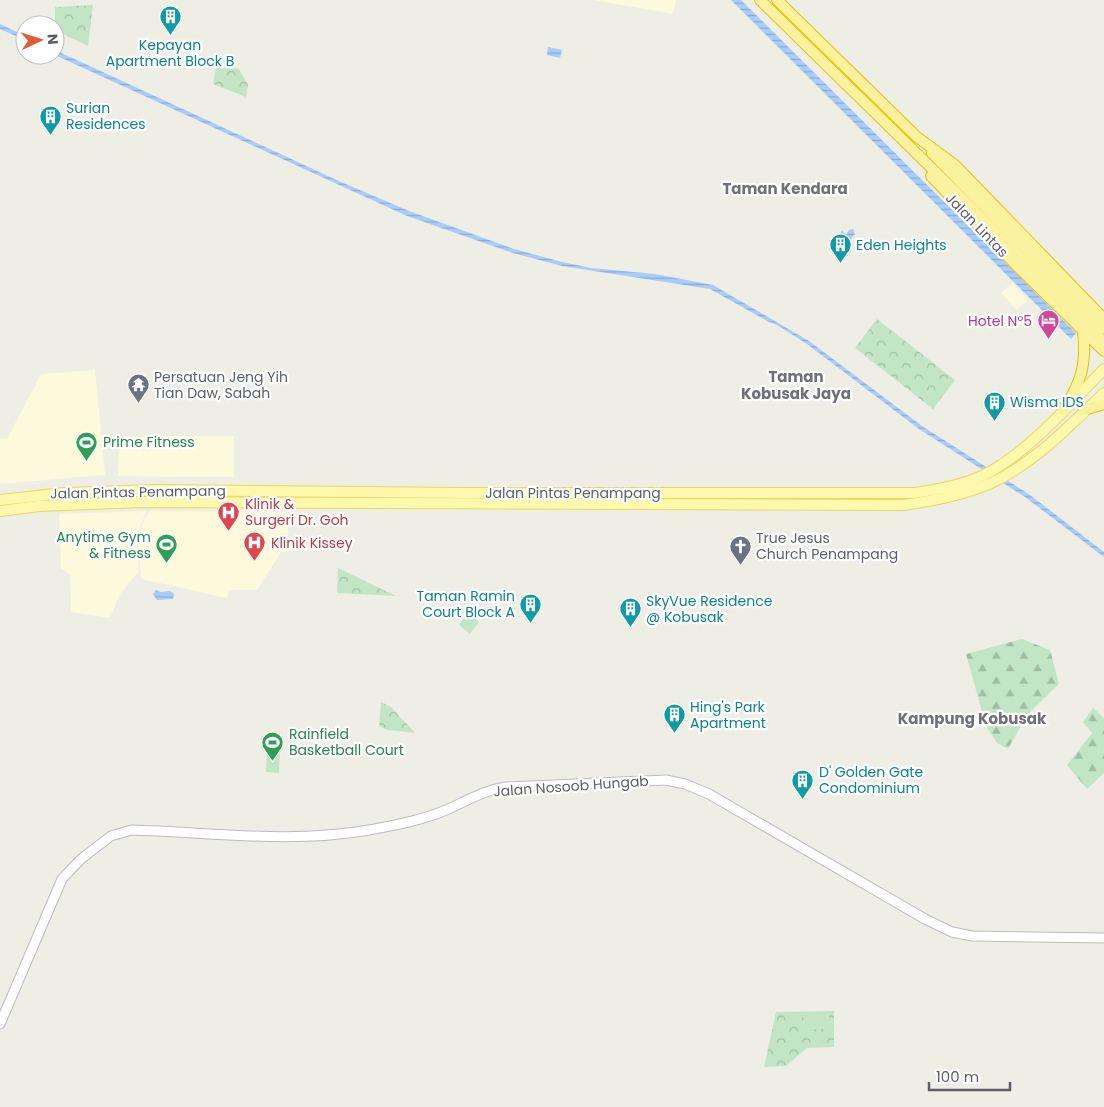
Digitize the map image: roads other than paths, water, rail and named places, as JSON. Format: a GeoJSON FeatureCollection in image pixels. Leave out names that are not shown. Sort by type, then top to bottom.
{"type":"FeatureCollection","features":[{"type":"Feature","properties":{"kind":"highway","name":"Jalan Lintas"},"geometry":{"type":"LineString","coordinates":[[760,0],[964,200],[1104,342]]}},
{"type":"Feature","properties":{"kind":"highway","name":"Jalan Lintas"},"geometry":{"type":"LineString","coordinates":[[777,0],[918,137],[1104,329]]}},
{"type":"Feature","properties":{"kind":"highway","name":"Jalan Lintas"},"geometry":{"type":"LineString","coordinates":[[855,94],[954,201],[1104,351]]}},
{"type":"Feature","properties":{"kind":"highway","name":"Jalan Lintas"},"geometry":{"type":"LineString","coordinates":[[918,137],[955,164],[1104,319]]}},
{"type":"Feature","properties":{"kind":"highway"},"geometry":{"type":"LineString","coordinates":[[1087,300],[1104,314]]}},
{"type":"Feature","properties":{"kind":"highway"},"geometry":{"type":"LineString","coordinates":[[1063,410],[1077,388],[1082,374],[1085,350],[1083,332]]}},
{"type":"Feature","properties":{"kind":"highway"},"geometry":{"type":"LineString","coordinates":[[1091,340],[1104,347]]}},
{"type":"Feature","properties":{"kind":"highway"},"geometry":{"type":"LineString","coordinates":[[1084,410],[1103,398]]}},
{"type":"Feature","properties":{"kind":"main road","name":"Jalan Pintas Penampang"},"geometry":{"type":"LineString","coordinates":[[0,500],[64,493],[155,490],[514,493],[905,493],[931,490],[982,475],[1023,449],[1089,386],[1104,369]]}},
{"type":"Feature","properties":{"kind":"main road"},"geometry":{"type":"LineString","coordinates":[[1089,386],[1103,398]]}},
{"type":"Feature","properties":{"kind":"main road","name":"Jalan Pintas Penampang"},"geometry":{"type":"LineString","coordinates":[[0,511],[108,502],[903,505],[951,496],[992,483],[1044,448],[1084,410]]}},
{"type":"Feature","properties":{"kind":"main road"},"geometry":{"type":"LineString","coordinates":[[383,492],[395,496],[398,503]]}},
{"type":"Feature","properties":{"kind":"main road"},"geometry":{"type":"LineString","coordinates":[[514,493],[518,498],[543,498],[551,503]]}},
{"type":"Feature","properties":{"kind":"main road","name":"Jalan Nosoob Hungab"},"geometry":{"type":"LineString","coordinates":[[0,1024],[62,879],[82,859],[115,834],[131,830],[287,837],[339,834],[411,821],[445,810],[480,794],[506,787],[676,781],[709,794],[952,932],[972,936],[1104,938]]}},
{"type":"Feature","properties":{"kind":"water"},"geometry":{"type":"Polygon","coordinates":[[[731,0],[741,0],[1076,333],[1071,339],[731,0]]]}},
{"type":"Feature","properties":{"kind":"water"},"geometry":{"type":"Polygon","coordinates":[[[0,24],[15,31],[15,36],[0,29],[0,24]]]}},
{"type":"Feature","properties":{"kind":"water"},"geometry":{"type":"Polygon","coordinates":[[[548,47],[562,50],[560,58],[547,55],[548,47]]]}},
{"type":"Feature","properties":{"kind":"water"},"geometry":{"type":"Polygon","coordinates":[[[65,55],[341,182],[409,211],[514,249],[591,268],[655,274],[713,285],[809,341],[922,426],[1030,495],[1104,552],[1104,557],[1025,497],[919,429],[807,344],[777,325],[710,289],[562,266],[513,253],[407,216],[65,60],[65,55]]]}},
{"type":"Feature","properties":{"kind":"water"},"geometry":{"type":"Polygon","coordinates":[[[853,229],[855,234],[843,249],[834,241],[835,235],[840,234],[842,230],[846,235],[849,230],[853,229]]]}},
{"type":"Feature","properties":{"kind":"water"},"geometry":{"type":"Polygon","coordinates":[[[156,590],[161,592],[170,591],[174,594],[173,599],[157,600],[153,594],[156,590]]]}},
{"type":"Feature","properties":{"kind":"place","name":"Kepayan Apartment Block B"},"geometry":{"type":"Point","coordinates":[170,36]}},
{"type":"Feature","properties":{"kind":"place","name":"Surian Residences"},"geometry":{"type":"Point","coordinates":[50,135]}},
{"type":"Feature","properties":{"kind":"place","name":"Eden Heights"},"geometry":{"type":"Point","coordinates":[840,264]}},
{"type":"Feature","properties":{"kind":"place","name":"Hotel N°5"},"geometry":{"type":"Point","coordinates":[1048,340]}},
{"type":"Feature","properties":{"kind":"place","name":"Persatuan Jeng Yih Tian Daw, Sabah"},"geometry":{"type":"Point","coordinates":[138,404]}},
{"type":"Feature","properties":{"kind":"place","name":"Wisma IDS"},"geometry":{"type":"Point","coordinates":[994,421]}},
{"type":"Feature","properties":{"kind":"place","name":"Prime Fitness"},"geometry":{"type":"Point","coordinates":[87,461]}},
{"type":"Feature","properties":{"kind":"place","name":"Klinik & Surgeri Dr. Goh"},"geometry":{"type":"Point","coordinates":[229,531]}},
{"type":"Feature","properties":{"kind":"place","name":"Klinik Kissey"},"geometry":{"type":"Point","coordinates":[255,562]}},
{"type":"Feature","properties":{"kind":"place","name":"Anytime Gym & Fitness"},"geometry":{"type":"Point","coordinates":[167,564]}},
{"type":"Feature","properties":{"kind":"place","name":"True Jesus Church Penampang"},"geometry":{"type":"Point","coordinates":[740,565]}},
{"type":"Feature","properties":{"kind":"place","name":"Taman Ramin Court Block A"},"geometry":{"type":"Point","coordinates":[531,623]}},
{"type":"Feature","properties":{"kind":"place","name":"SkyVue Residence @ Kobusak"},"geometry":{"type":"Point","coordinates":[630,628]}},
{"type":"Feature","properties":{"kind":"place","name":"Hing's Park Apartment"},"geometry":{"type":"Point","coordinates":[674,734]}},
{"type":"Feature","properties":{"kind":"place","name":"Rainfield Basketball Court"},"geometry":{"type":"Point","coordinates":[273,761]}},
{"type":"Feature","properties":{"kind":"place","name":"D' Golden Gate Condominium"},"geometry":{"type":"Point","coordinates":[803,799]}},
{"type":"Feature","properties":{"kind":"district","name":"Taman Kendara"},"geometry":{"type":"Point","coordinates":[785,189]}},
{"type":"Feature","properties":{"kind":"district","name":"Taman Kobusak Jaya"},"geometry":{"type":"Point","coordinates":[796,386]}},
{"type":"Feature","properties":{"kind":"district","name":"Kampung Kobusak"},"geometry":{"type":"Point","coordinates":[972,719]}}]}
